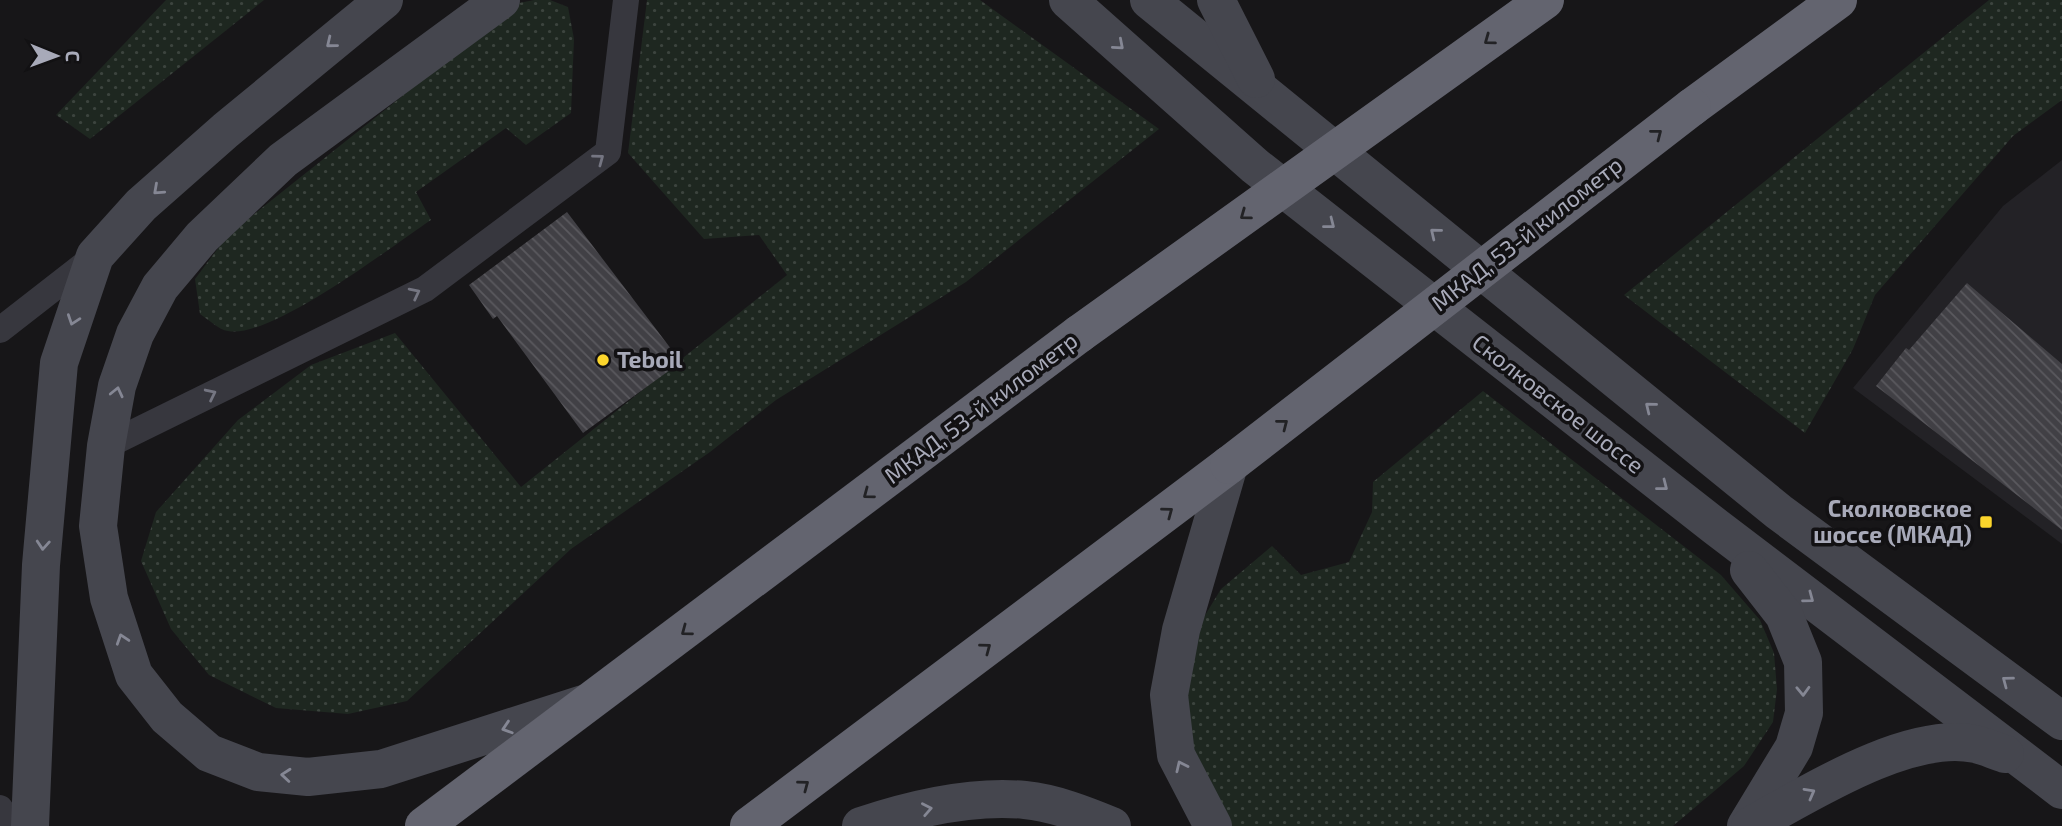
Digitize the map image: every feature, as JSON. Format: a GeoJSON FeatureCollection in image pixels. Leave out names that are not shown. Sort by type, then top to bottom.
{"type":"FeatureCollection","features":[{"type":"Feature","properties":{"kind":"highway","name":"МКАД, 53-й километр"},"geometry":{"type":"LineString","coordinates":[[424,826],[1079,334],[1545,0]]}},
{"type":"Feature","properties":{"kind":"highway","name":"МКАД, 53-й километр"},"geometry":{"type":"LineString","coordinates":[[750,826],[1229,465],[1692,107],[1838,0]]}},
{"type":"Feature","properties":{"kind":"main road"},"geometry":{"type":"LineString","coordinates":[[30,826],[41,565],[59,363],[95,256],[141,205],[216,138],[384,0]]}},
{"type":"Feature","properties":{"kind":"main road"},"geometry":{"type":"LineString","coordinates":[[501,0],[283,160],[202,237],[160,287],[135,334],[117,386],[106,446],[97,526],[109,598],[134,675],[167,718],[209,752],[258,772],[308,777],[381,769],[595,700]]}},
{"type":"Feature","properties":{"kind":"main road","name":"Сколковское шоссе"},"geometry":{"type":"LineString","coordinates":[[1068,0],[1255,166],[1716,527],[2062,790]]}},
{"type":"Feature","properties":{"kind":"main road"},"geometry":{"type":"LineString","coordinates":[[1149,0],[1779,512],[2062,721]]}},
{"type":"Feature","properties":{"kind":"main road"},"geometry":{"type":"LineString","coordinates":[[1216,0],[1263,94]]}},
{"type":"Feature","properties":{"kind":"main road"},"geometry":{"type":"LineString","coordinates":[[1213,826],[1176,755],[1169,695],[1181,630],[1229,465]]}},
{"type":"Feature","properties":{"kind":"main road"},"geometry":{"type":"LineString","coordinates":[[1716,527],[1784,615],[1802,662],[1804,713],[1794,747],[1748,826]]}},
{"type":"Feature","properties":{"kind":"main road"},"geometry":{"type":"LineString","coordinates":[[1748,826],[1851,770],[1910,750],[1945,743],[1973,743],[2021,759]]}},
{"type":"Feature","properties":{"kind":"main road"},"geometry":{"type":"LineString","coordinates":[[861,826],[890,817],[965,802],[1026,800],[1082,813],[1112,826]]}},
{"type":"Feature","properties":{"kind":"lane"},"geometry":{"type":"LineString","coordinates":[[106,446],[425,289],[608,152],[626,0]]}},
{"type":"Feature","properties":{"kind":"lane"},"geometry":{"type":"LineString","coordinates":[[0,330],[95,256]]}},
{"type":"Feature","properties":{"kind":"lane"},"geometry":{"type":"LineString","coordinates":[[0,808],[13,826]]}},
{"type":"Feature","properties":{"kind":"shaded area"},"geometry":{"type":"Polygon","coordinates":[[[166,0],[264,0],[90,139],[56,115],[166,0]]]}},
{"type":"Feature","properties":{"kind":"shaded area"},"geometry":{"type":"Polygon","coordinates":[[[550,0],[568,7],[574,39],[571,113],[526,145],[506,128],[416,192],[431,220],[331,289],[300,307],[247,330],[225,330],[200,314],[195,279],[228,235],[519,3],[550,0]]]}},
{"type":"Feature","properties":{"kind":"shaded area"},"geometry":{"type":"Polygon","coordinates":[[[647,0],[980,0],[1159,129],[966,282],[776,400],[710,452],[571,549],[407,701],[348,714],[276,708],[209,675],[171,629],[141,561],[156,512],[238,420],[311,365],[395,333],[521,487],[787,275],[759,235],[704,239],[628,153],[647,0]]]}},
{"type":"Feature","properties":{"kind":"shaded area"},"geometry":{"type":"Polygon","coordinates":[[[1989,0],[2062,0],[2062,100],[2013,136],[1875,295],[1853,349],[1805,433],[1624,295],[1989,0]]]}},
{"type":"Feature","properties":{"kind":"shaded area"},"geometry":{"type":"Polygon","coordinates":[[[2062,160],[2062,544],[1853,388],[2003,206],[2062,160]]]}},
{"type":"Feature","properties":{"kind":"shaded area"},"geometry":{"type":"Polygon","coordinates":[[[1483,391],[1721,575],[1760,620],[1774,653],[1777,689],[1773,722],[1744,766],[1673,826],[1226,826],[1183,753],[1182,653],[1221,589],[1272,546],[1301,575],[1349,562],[1372,512],[1373,482],[1483,391]]]}},
{"type":"Feature","properties":{"kind":"building"},"geometry":{"type":"Polygon","coordinates":[[[567,212],[681,362],[583,433],[497,316],[493,319],[469,285],[567,212]]]}},
{"type":"Feature","properties":{"kind":"building"},"geometry":{"type":"Polygon","coordinates":[[[1967,283],[2062,364],[2062,530],[1876,386],[1906,348],[1909,350],[1967,283]]]}},
{"type":"Feature","properties":{"kind":"place","name":"Teboil"},"geometry":{"type":"Point","coordinates":[603,360]}},
{"type":"Feature","properties":{"kind":"place","name":"Сколковское шоссе (МКАД)"},"geometry":{"type":"Point","coordinates":[1986,522]}}]}
